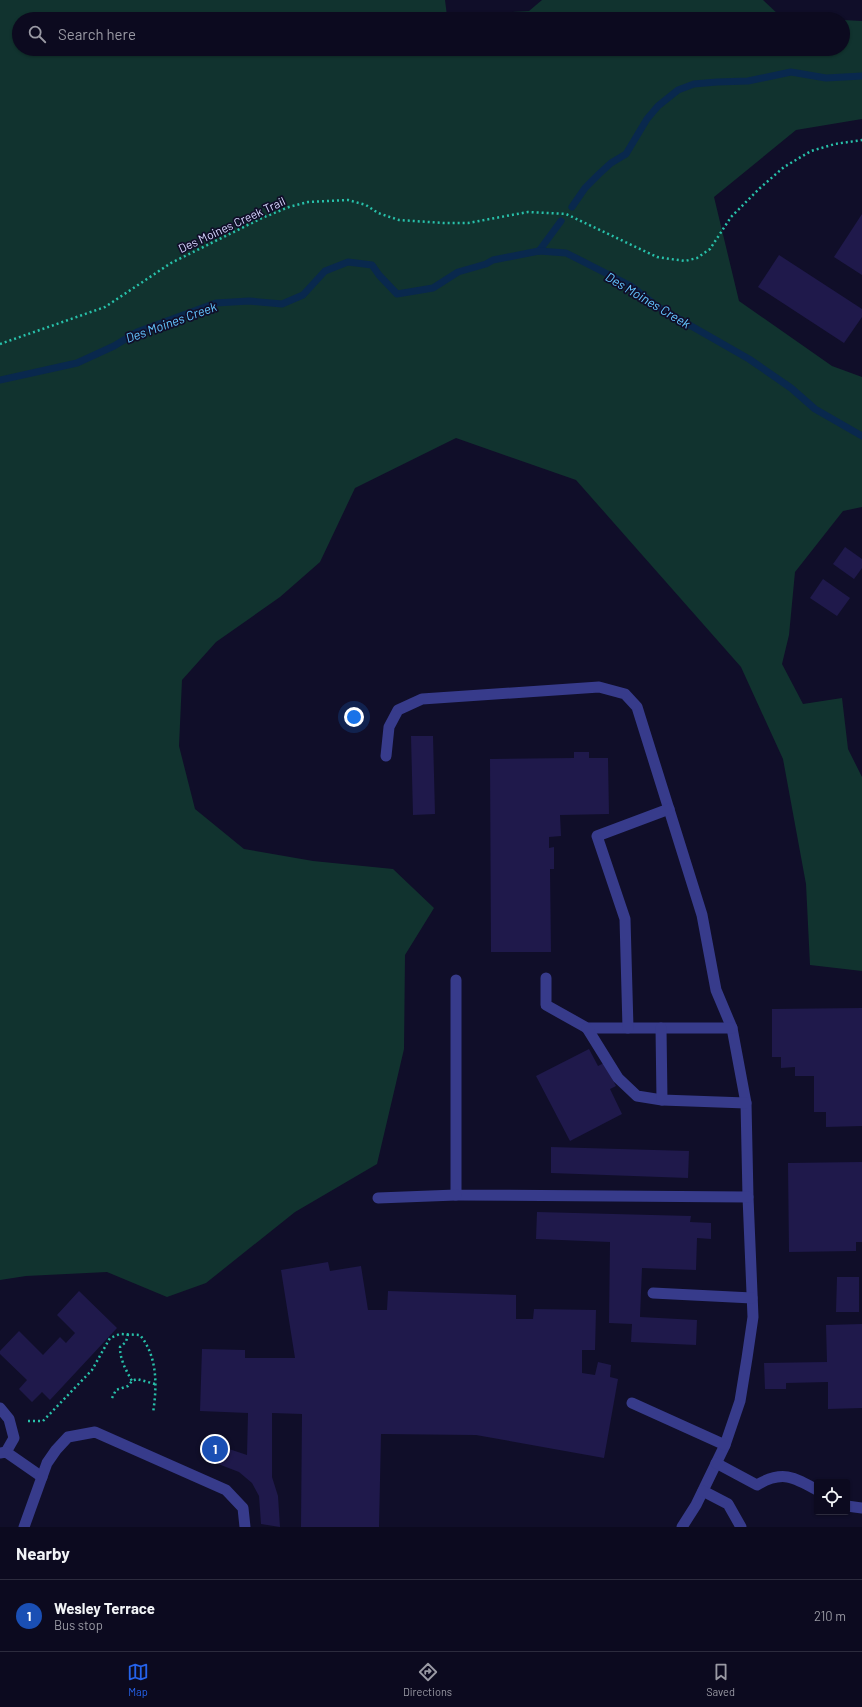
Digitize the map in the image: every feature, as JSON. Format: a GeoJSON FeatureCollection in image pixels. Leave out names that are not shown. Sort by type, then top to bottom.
{"type":"FeatureCollection","features":[{"type":"Feature","properties":{"kind":"lane"},"geometry":{"type":"LineString","coordinates":[[386,756],[388,727],[398,710],[422,699],[599,687],[625,694],[637,707],[702,915],[716,990],[732,1028],[746,1103],[753,1317],[740,1401],[725,1445],[703,1491],[682,1527]]}},
{"type":"Feature","properties":{"kind":"lane"},"geometry":{"type":"LineString","coordinates":[[628,1028],[625,920],[598,836],[669,809]]}},
{"type":"Feature","properties":{"kind":"lane"},"geometry":{"type":"LineString","coordinates":[[546,978],[546,1005],[587,1028],[618,1078],[637,1096],[662,1100],[746,1103]]}},
{"type":"Feature","properties":{"kind":"lane"},"geometry":{"type":"LineString","coordinates":[[456,980],[456,1195]]}},
{"type":"Feature","properties":{"kind":"lane"},"geometry":{"type":"LineString","coordinates":[[587,1028],[732,1028]]}},
{"type":"Feature","properties":{"kind":"lane"},"geometry":{"type":"LineString","coordinates":[[661,1028],[662,1100]]}},
{"type":"Feature","properties":{"kind":"lane"},"geometry":{"type":"LineString","coordinates":[[378,1198],[456,1195],[748,1197]]}},
{"type":"Feature","properties":{"kind":"lane"},"geometry":{"type":"LineString","coordinates":[[653,1293],[752,1298]]}},
{"type":"Feature","properties":{"kind":"lane"},"geometry":{"type":"LineString","coordinates":[[632,1403],[725,1445]]}},
{"type":"Feature","properties":{"kind":"lane"},"geometry":{"type":"LineString","coordinates":[[0,1408],[10,1419],[14,1438],[3,1453],[42,1477]]}},
{"type":"Feature","properties":{"kind":"lane"},"geometry":{"type":"LineString","coordinates":[[24,1527],[47,1463],[56,1450],[68,1437],[95,1432],[226,1490],[243,1508],[245,1527]]}},
{"type":"Feature","properties":{"kind":"lane"},"geometry":{"type":"LineString","coordinates":[[716,1463],[757,1485],[770,1478],[785,1476],[800,1481],[814,1488]]}},
{"type":"Feature","properties":{"kind":"lane"},"geometry":{"type":"LineString","coordinates":[[703,1491],[728,1504],[741,1527]]}},
{"type":"Feature","properties":{"kind":"lane"},"geometry":{"type":"LineString","coordinates":[[850,1506],[862,1508]]}},
{"type":"Feature","properties":{"kind":"path","name":"Des Moines Creek Trail"},"geometry":{"type":"LineString","coordinates":[[0,344],[105,307],[171,263],[262,218],[289,207],[308,202],[348,200],[366,205],[378,213],[399,220],[444,223],[468,223],[528,212],[566,214],[657,257],[685,261],[697,258],[710,249],[731,218],[760,188],[784,168],[811,151],[835,144],[862,140]]}},
{"type":"Feature","properties":{"kind":"path"},"geometry":{"type":"LineString","coordinates":[[24,1421],[43,1420],[92,1370],[110,1338],[120,1334],[140,1335],[148,1345],[154,1365],[156,1395],[153,1413]]}},
{"type":"Feature","properties":{"kind":"path"},"geometry":{"type":"LineString","coordinates":[[128,1334],[126,1342],[120,1347],[120,1354],[124,1367],[132,1381]]}},
{"type":"Feature","properties":{"kind":"path"},"geometry":{"type":"LineString","coordinates":[[112,1398],[116,1390],[128,1386],[132,1381],[137,1379],[155,1384]]}},
{"type":"Feature","properties":{"kind":"green space"},"geometry":{"type":"Polygon","coordinates":[[[0,0],[445,0],[446,12],[12,12],[12,56],[850,56],[850,20],[862,21],[862,119],[796,130],[714,197],[739,301],[832,366],[862,377],[862,507],[843,511],[795,572],[789,635],[782,664],[803,704],[842,698],[848,749],[862,777],[862,971],[810,965],[806,884],[783,759],[741,667],[576,480],[456,438],[355,488],[320,562],[280,597],[216,642],[182,680],[179,746],[195,809],[244,849],[313,861],[393,869],[434,908],[405,955],[404,1049],[377,1164],[295,1212],[206,1283],[167,1297],[107,1272],[26,1276],[0,1280],[0,0]]]}},
{"type":"Feature","properties":{"kind":"green space"},"geometry":{"type":"Polygon","coordinates":[[[542,0],[763,0],[776,12],[513,12],[529,11],[542,0]]]}},
{"type":"Feature","properties":{"kind":"building"},"geometry":{"type":"Polygon","coordinates":[[[862,214],[862,275],[834,257],[862,214]]]}},
{"type":"Feature","properties":{"kind":"building"},"geometry":{"type":"Polygon","coordinates":[[[779,255],[862,309],[862,317],[844,343],[758,287],[779,255]]]}},
{"type":"Feature","properties":{"kind":"building"},"geometry":{"type":"Polygon","coordinates":[[[845,547],[862,559],[862,568],[854,579],[833,564],[845,547]]]}},
{"type":"Feature","properties":{"kind":"building"},"geometry":{"type":"Polygon","coordinates":[[[823,579],[850,598],[837,616],[810,598],[823,579]]]}},
{"type":"Feature","properties":{"kind":"building"},"geometry":{"type":"Polygon","coordinates":[[[411,736],[433,736],[435,814],[413,815],[411,736]]]}},
{"type":"Feature","properties":{"kind":"building"},"geometry":{"type":"Polygon","coordinates":[[[574,752],[589,752],[589,758],[608,758],[609,814],[560,815],[561,836],[549,837],[549,848],[554,847],[554,869],[550,869],[551,952],[491,952],[490,759],[574,758],[574,752]]]}},
{"type":"Feature","properties":{"kind":"building"},"geometry":{"type":"Polygon","coordinates":[[[862,1008],[862,1126],[826,1127],[826,1112],[814,1112],[814,1076],[795,1076],[795,1067],[781,1068],[781,1057],[772,1057],[772,1009],[862,1008]]]}},
{"type":"Feature","properties":{"kind":"building"},"geometry":{"type":"Polygon","coordinates":[[[589,1049],[598,1066],[604,1063],[616,1086],[610,1089],[622,1114],[570,1141],[536,1076],[589,1049]]]}},
{"type":"Feature","properties":{"kind":"building"},"geometry":{"type":"Polygon","coordinates":[[[551,1147],[689,1151],[688,1178],[551,1173],[551,1147]]]}},
{"type":"Feature","properties":{"kind":"building"},"geometry":{"type":"Polygon","coordinates":[[[862,1162],[862,1242],[856,1242],[856,1251],[789,1252],[788,1163],[862,1162]]]}},
{"type":"Feature","properties":{"kind":"building"},"geometry":{"type":"Polygon","coordinates":[[[537,1212],[691,1216],[690,1222],[711,1223],[711,1239],[697,1238],[696,1270],[642,1268],[640,1317],[697,1320],[696,1345],[631,1342],[632,1324],[609,1323],[610,1242],[536,1239],[537,1212]]]}},
{"type":"Feature","properties":{"kind":"building"},"geometry":{"type":"Polygon","coordinates":[[[328,1262],[330,1271],[361,1266],[368,1310],[387,1310],[388,1291],[516,1295],[516,1319],[533,1319],[534,1309],[596,1310],[595,1350],[582,1350],[582,1373],[595,1375],[598,1362],[611,1365],[610,1377],[618,1379],[604,1458],[476,1435],[381,1434],[379,1527],[301,1527],[302,1414],[272,1413],[272,1477],[278,1496],[280,1527],[261,1524],[259,1496],[252,1483],[239,1472],[213,1462],[220,1446],[247,1455],[248,1413],[200,1411],[202,1349],[245,1350],[245,1358],[295,1358],[281,1270],[328,1262]]]}},
{"type":"Feature","properties":{"kind":"building"},"geometry":{"type":"Polygon","coordinates":[[[837,1277],[859,1277],[859,1312],[836,1312],[837,1277]]]}},
{"type":"Feature","properties":{"kind":"building"},"geometry":{"type":"Polygon","coordinates":[[[79,1291],[117,1328],[50,1400],[42,1392],[32,1402],[19,1389],[27,1380],[0,1354],[0,1351],[19,1331],[43,1355],[60,1337],[66,1343],[75,1333],[57,1315],[79,1291]]]}},
{"type":"Feature","properties":{"kind":"building"},"geometry":{"type":"Polygon","coordinates":[[[862,1324],[862,1408],[828,1409],[828,1382],[786,1383],[786,1389],[765,1389],[764,1363],[827,1362],[826,1325],[862,1324]]]}},
{"type":"Feature","properties":{"kind":"waterway"},"geometry":{"type":"LineString","coordinates":[[572,207],[585,188],[599,174],[611,163],[626,154],[647,119],[658,106],[678,90],[694,84],[748,81],[791,72],[826,78],[862,76]]}},
{"type":"Feature","properties":{"kind":"waterway"},"geometry":{"type":"LineString","coordinates":[[539,251],[561,221]]}},
{"type":"Feature","properties":{"kind":"waterway","name":"Des Moines Creek"},"geometry":{"type":"LineString","coordinates":[[0,380],[77,363],[114,346],[137,332],[216,303],[249,301],[282,304],[303,295],[325,271],[348,262],[372,265],[379,275],[397,294],[433,288],[458,272],[486,264],[493,260],[539,251],[566,253],[631,286],[658,307],[749,359],[791,388],[815,409],[862,436]]}},
{"type":"Feature","properties":{"kind":"place","name":"Wesley Terrace"},"geometry":{"type":"Point","coordinates":[215,1449]}}]}
